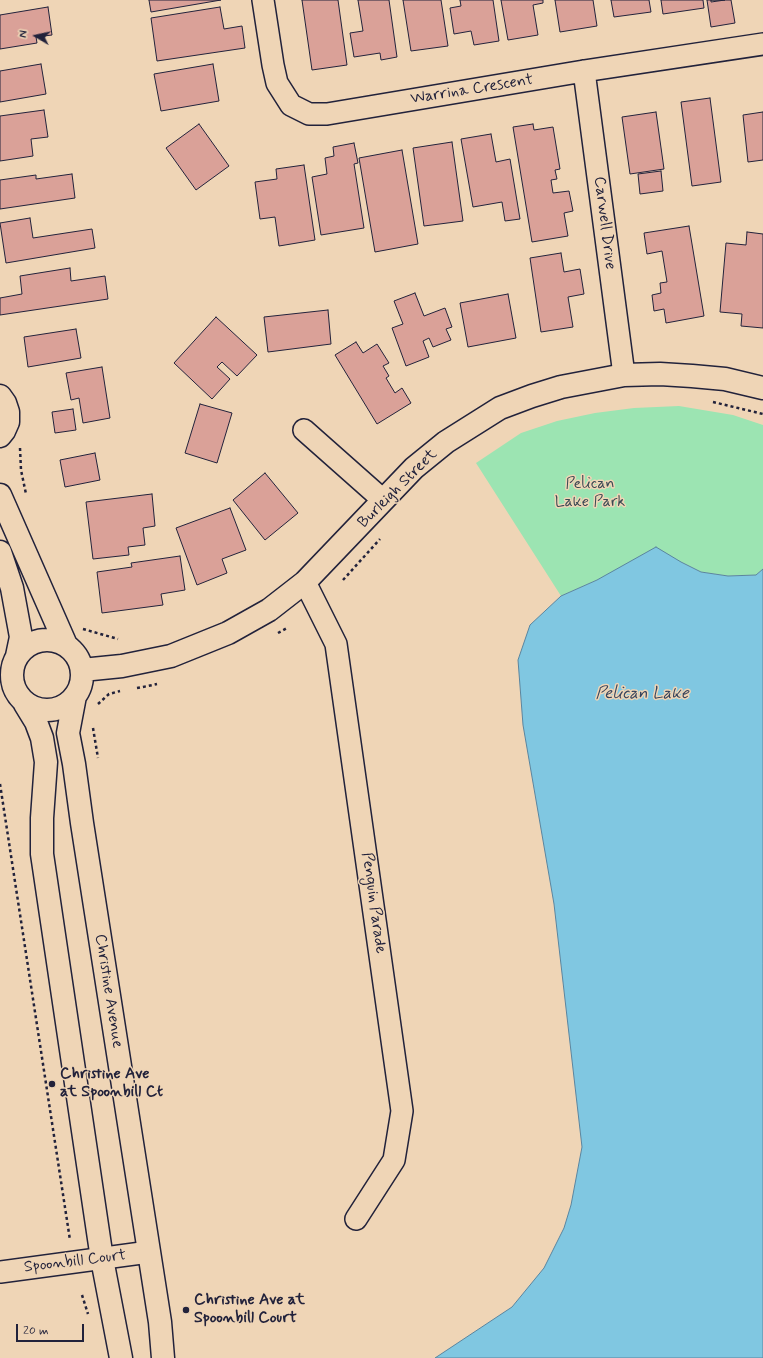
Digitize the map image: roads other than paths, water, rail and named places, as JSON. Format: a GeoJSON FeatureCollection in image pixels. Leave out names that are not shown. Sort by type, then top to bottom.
{"type":"FeatureCollection","features":[{"type":"Feature","properties":{"kind":"street","name":"Warrina Crescent"},"geometry":{"type":"LineString","coordinates":[[263,0],[277,83],[291,105],[309,114],[327,114],[584,71],[763,44]]}},
{"type":"Feature","properties":{"kind":"street","name":"Carwell Drive"},"geometry":{"type":"LineString","coordinates":[[584,71],[624,375]]}},
{"type":"Feature","properties":{"kind":"street","name":"Burleigh Street"},"geometry":{"type":"LineString","coordinates":[[82,670],[122,666],[171,656],[228,634],[269,610],[306,582],[414,468],[446,442],[500,408],[561,387],[624,375],[660,374],[725,379],[763,388]]}},
{"type":"Feature","properties":{"kind":"street"},"geometry":{"type":"LineString","coordinates":[[0,396],[5,403],[8,412],[8,422],[0,436]]}},
{"type":"Feature","properties":{"kind":"street"},"geometry":{"type":"LineString","coordinates":[[304,430],[383,500]]}},
{"type":"Feature","properties":{"kind":"street"},"geometry":{"type":"LineString","coordinates":[[0,494],[72,636],[72,650],[79,659],[82,670],[81,686],[75,696],[64,707],[54,710],[39,710],[25,704]]}},
{"type":"Feature","properties":{"kind":"street"},"geometry":{"type":"LineString","coordinates":[[0,552],[12,588],[21,637],[17,656],[12,666],[12,681],[16,693],[36,722],[42,738],[46,762],[42,818],[42,854],[102,1259],[121,1358]]}},
{"type":"Feature","properties":{"kind":"street","name":"Penguin Parade"},"geometry":{"type":"LineString","coordinates":[[306,582],[336,644],[402,1111],[394,1160],[356,1219]]}},
{"type":"Feature","properties":{"kind":"street"},"geometry":{"type":"LineString","coordinates":[[17,656],[27,646],[41,640],[59,642],[72,636]]}},
{"type":"Feature","properties":{"kind":"street","name":"Christine Avenue"},"geometry":{"type":"LineString","coordinates":[[75,696],[68,733],[160,1322],[163,1358]]}},
{"type":"Feature","properties":{"kind":"street","name":"Spoonbill Court"},"geometry":{"type":"LineString","coordinates":[[0,1272],[149,1252]]}},
{"type":"Feature","properties":{"kind":"water","name":"Pelican Lake"},"geometry":{"type":"Polygon","coordinates":[[[656,547],[701,572],[728,576],[756,575],[763,569],[763,1358],[435,1358],[512,1307],[544,1268],[564,1228],[571,1205],[582,1147],[554,904],[523,725],[518,660],[530,625],[561,596],[597,580],[656,547]]]}},
{"type":"Feature","properties":{"kind":"place","name":"Christine Ave at Spoonbill Ct"},"geometry":{"type":"Point","coordinates":[52,1084]}},
{"type":"Feature","properties":{"kind":"place","name":"Christine Ave at Spoonbill Court"},"geometry":{"type":"Point","coordinates":[186,1310]}},
{"type":"Feature","properties":{"kind":"park label","name":"Pelican Lake Park"},"geometry":{"type":"Point","coordinates":[590,494]}}]}
